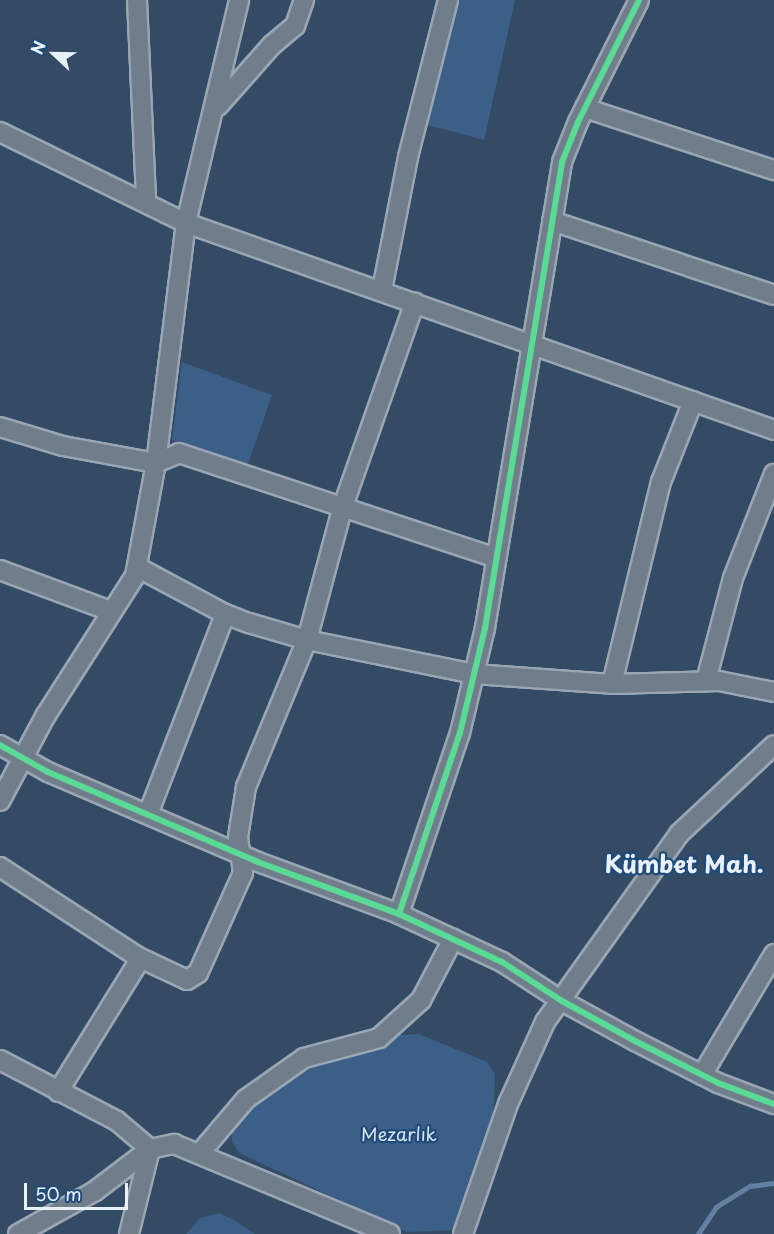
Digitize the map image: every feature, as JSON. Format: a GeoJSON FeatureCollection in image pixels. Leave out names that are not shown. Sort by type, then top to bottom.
{"type":"FeatureCollection","features":[{"type":"Feature","properties":{"kind":"street"},"geometry":{"type":"LineString","coordinates":[[137,0],[146,201]]}},
{"type":"Feature","properties":{"kind":"street"},"geometry":{"type":"LineString","coordinates":[[0,801],[22,756],[137,567],[156,463],[186,223],[216,107],[239,0]]}},
{"type":"Feature","properties":{"kind":"street"},"geometry":{"type":"LineString","coordinates":[[216,107],[272,45],[295,26],[304,0]]}},
{"type":"Feature","properties":{"kind":"street"},"geometry":{"type":"LineString","coordinates":[[382,290],[408,157],[448,0]]}},
{"type":"Feature","properties":{"kind":"street"},"geometry":{"type":"LineString","coordinates":[[399,914],[426,841],[474,674],[496,558],[562,162],[585,108],[639,0]]}},
{"type":"Feature","properties":{"kind":"street"},"geometry":{"type":"LineString","coordinates":[[585,108],[774,170]]}},
{"type":"Feature","properties":{"kind":"street"},"geometry":{"type":"LineString","coordinates":[[0,132],[146,201],[186,223],[382,290],[530,345],[693,401],[773,425]]}},
{"type":"Feature","properties":{"kind":"street"},"geometry":{"type":"LineString","coordinates":[[552,221],[774,295]]}},
{"type":"Feature","properties":{"kind":"street"},"geometry":{"type":"LineString","coordinates":[[0,867],[138,957],[187,980],[198,973],[243,873],[238,837],[246,787],[307,640],[342,509],[414,302]]}},
{"type":"Feature","properties":{"kind":"street"},"geometry":{"type":"LineString","coordinates":[[612,684],[661,482],[693,401]]}},
{"type":"Feature","properties":{"kind":"street"},"geometry":{"type":"LineString","coordinates":[[0,427],[63,446],[156,463],[179,453],[342,509],[496,558]]}},
{"type":"Feature","properties":{"kind":"street"},"geometry":{"type":"LineString","coordinates":[[706,681],[733,578],[774,474]]}},
{"type":"Feature","properties":{"kind":"street"},"geometry":{"type":"LineString","coordinates":[[137,567],[225,614],[307,640],[474,674],[612,684],[706,681],[774,692]]}},
{"type":"Feature","properties":{"kind":"street"},"geometry":{"type":"LineString","coordinates":[[0,570],[110,611]]}},
{"type":"Feature","properties":{"kind":"street"},"geometry":{"type":"LineString","coordinates":[[148,814],[225,614]]}},
{"type":"Feature","properties":{"kind":"street"},"geometry":{"type":"LineString","coordinates":[[0,745],[48,772],[240,854],[399,914],[453,939],[502,962],[562,1001],[702,1075],[774,1104]]}},
{"type":"Feature","properties":{"kind":"street"},"geometry":{"type":"LineString","coordinates":[[463,1234],[508,1104],[545,1022],[679,834],[774,745]]}},
{"type":"Feature","properties":{"kind":"street"},"geometry":{"type":"LineString","coordinates":[[200,1153],[246,1099],[304,1058],[379,1038],[421,1000],[453,939]]}},
{"type":"Feature","properties":{"kind":"street"},"geometry":{"type":"LineString","coordinates":[[702,1075],[774,954]]}},
{"type":"Feature","properties":{"kind":"street"},"geometry":{"type":"LineString","coordinates":[[58,1092],[136,966],[138,957]]}},
{"type":"Feature","properties":{"kind":"street"},"geometry":{"type":"LineString","coordinates":[[0,1060],[117,1121],[150,1149]]}},
{"type":"Feature","properties":{"kind":"street"},"geometry":{"type":"LineString","coordinates":[[18,1234],[95,1191],[150,1149],[174,1144],[390,1234]]}},
{"type":"Feature","properties":{"kind":"street"},"geometry":{"type":"LineString","coordinates":[[129,1234],[150,1149]]}},
{"type":"Feature","properties":{"kind":"green space"},"geometry":{"type":"Polygon","coordinates":[[[455,0],[515,0],[484,140],[424,124],[455,0]]]}},
{"type":"Feature","properties":{"kind":"green space"},"geometry":{"type":"Polygon","coordinates":[[[182,362],[272,395],[247,467],[172,440],[182,362]]]}},
{"type":"Feature","properties":{"kind":"green space","name":"Mezarlık"},"geometry":{"type":"Polygon","coordinates":[[[419,1034],[487,1062],[495,1074],[493,1121],[456,1230],[407,1232],[239,1153],[232,1142],[232,1128],[278,1080],[315,1064],[369,1050],[398,1035],[419,1034]]]}},
{"type":"Feature","properties":{"kind":"green space"},"geometry":{"type":"Polygon","coordinates":[[[220,1213],[255,1234],[186,1234],[200,1218],[220,1213]]]}},
{"type":"Feature","properties":{"kind":"waterway"},"geometry":{"type":"LineString","coordinates":[[698,1234],[716,1207],[750,1186],[774,1183]]}},
{"type":"Feature","properties":{"kind":"cycle path"},"geometry":{"type":"LineString","coordinates":[[399,914],[460,733],[485,628],[562,162],[578,122],[639,0]]}},
{"type":"Feature","properties":{"kind":"cycle path"},"geometry":{"type":"LineString","coordinates":[[0,745],[48,772],[258,862],[399,914],[502,962],[562,1001],[635,1041],[718,1083],[774,1104]]}},
{"type":"Feature","properties":{"kind":"district","name":"Kümbet Mah."},"geometry":{"type":"Point","coordinates":[684,864]}}]}
